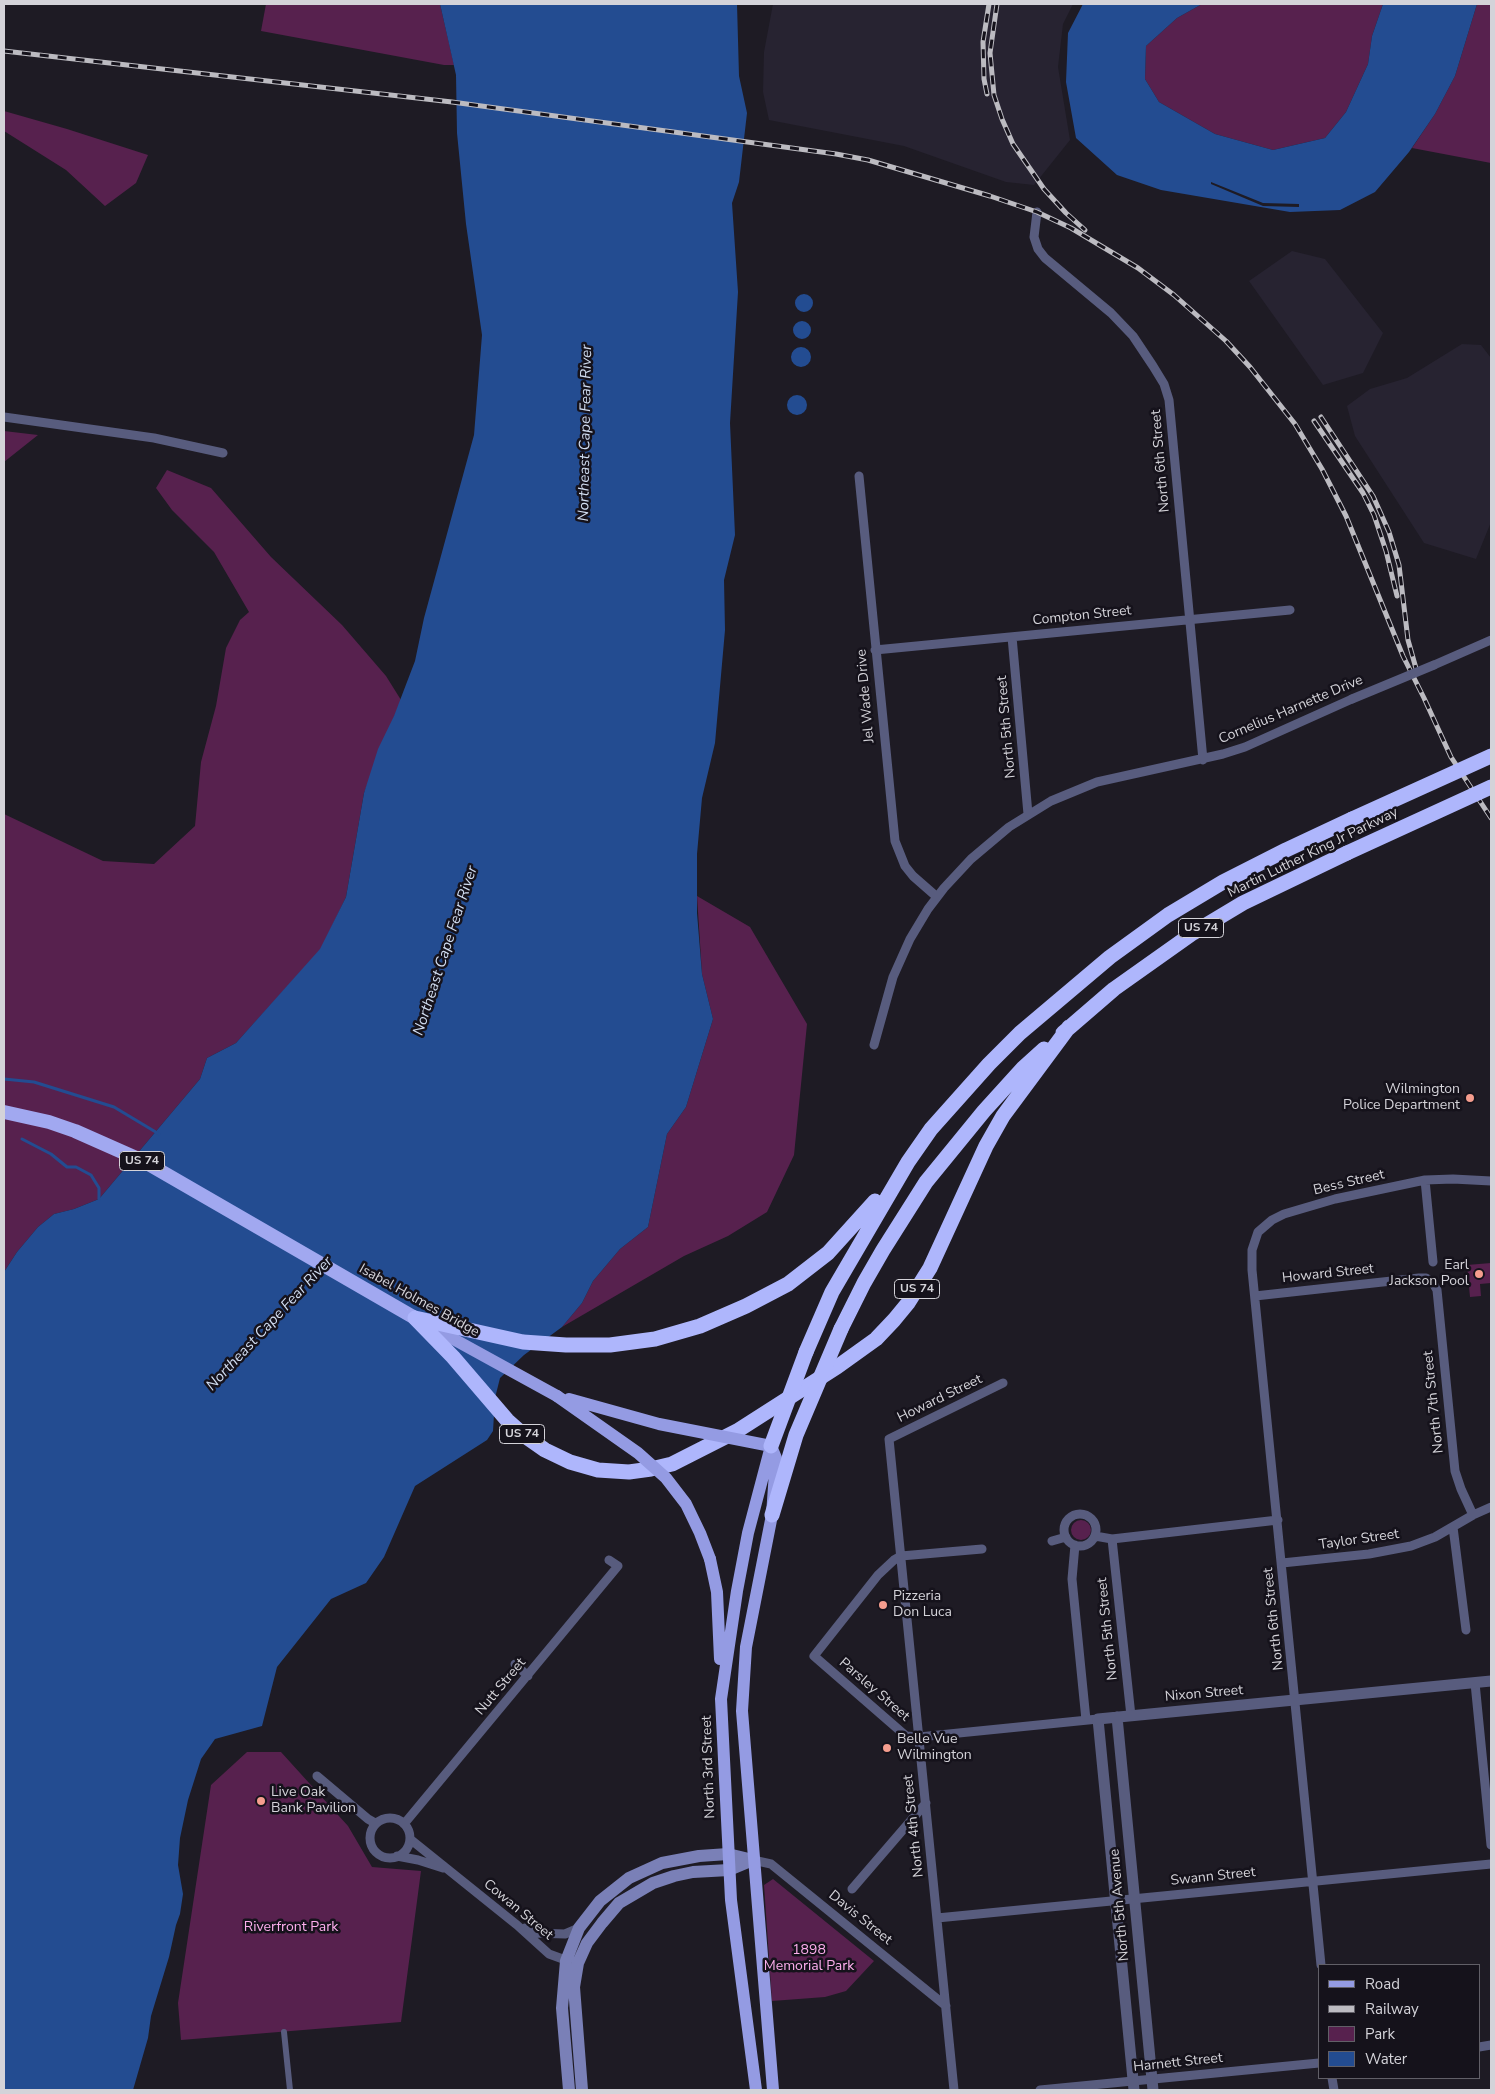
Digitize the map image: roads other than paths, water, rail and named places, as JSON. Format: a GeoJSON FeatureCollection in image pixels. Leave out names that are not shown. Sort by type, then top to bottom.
{"type":"FeatureCollection","features":[{"type":"Feature","properties":{"kind":"highway","name":"Martin Luther King Jr Parkway"},"geometry":{"type":"LineString","coordinates":[[771,1446],[806,1352],[832,1292],[859,1243],[908,1162],[932,1129],[995,1058],[1064,993],[1110,957],[1168,916],[1223,882],[1286,850],[1491,756]]}},
{"type":"Feature","properties":{"kind":"highway","name":"Martin Luther King Jr Parkway"},"geometry":{"type":"LineString","coordinates":[[772,1515],[796,1435],[842,1329],[883,1250],[926,1182],[984,1111],[1023,1068],[1114,988],[1193,933],[1281,884],[1491,787]]}},
{"type":"Feature","properties":{"kind":"highway","name":"US 74"},"geometry":{"type":"LineString","coordinates":[[415,1318],[453,1357],[507,1420],[545,1450],[570,1462],[598,1470],[629,1472],[672,1464],[737,1431],[837,1367],[876,1339],[894,1320],[908,1303],[930,1268],[986,1146],[999,1123],[1069,1027]]}},
{"type":"Feature","properties":{"kind":"highway","name":"Isabel Holmes Bridge"},"geometry":{"type":"LineString","coordinates":[[4,1112],[75,1130],[145,1162],[415,1318]]}},
{"type":"Feature","properties":{"kind":"highway","name":"US 74"},"geometry":{"type":"LineString","coordinates":[[415,1318],[517,1341],[566,1345],[610,1345],[655,1339],[700,1326],[746,1306],[788,1284],[828,1253],[862,1217],[908,1162]]}},
{"type":"Feature","properties":{"kind":"main road","name":"Isabel Holmes Bridge"},"geometry":{"type":"LineString","coordinates":[[415,1318],[557,1396],[659,1424],[771,1446]]}},
{"type":"Feature","properties":{"kind":"main road"},"geometry":{"type":"LineString","coordinates":[[557,1396],[638,1453],[666,1478],[686,1504],[710,1560],[717,1592],[722,1699]]}},
{"type":"Feature","properties":{"kind":"main road"},"geometry":{"type":"LineString","coordinates":[[771,1446],[776,1458],[772,1515],[746,1646],[743,1702],[746,1779],[773,2090]]}},
{"type":"Feature","properties":{"kind":"main road","name":"North 3rd Street"},"geometry":{"type":"LineString","coordinates":[[756,2090],[751,2044],[739,1972],[729,1870],[722,1699],[737,1591],[748,1532],[771,1446]]}},
{"type":"Feature","properties":{"kind":"main road"},"geometry":{"type":"LineString","coordinates":[[569,2090],[562,2008],[579,1928],[600,1901],[613,1889],[645,1870],[679,1860],[728,1854],[753,1860]]}},
{"type":"Feature","properties":{"kind":"main road"},"geometry":{"type":"LineString","coordinates":[[582,2090],[572,1962],[619,1903],[637,1891],[652,1883],[674,1876],[729,1870],[753,1860]]}},
{"type":"Feature","properties":{"kind":"street","name":"North 6th Street"},"geometry":{"type":"LineString","coordinates":[[1037,212],[1034,237],[1038,249],[1045,258],[1120,321],[1146,355],[1164,384],[1169,400],[1188,620],[1203,760]]}},
{"type":"Feature","properties":{"kind":"street"},"geometry":{"type":"LineString","coordinates":[[4,417],[170,441],[223,453]]}},
{"type":"Feature","properties":{"kind":"street","name":"Jel Wade Drive"},"geometry":{"type":"LineString","coordinates":[[859,476],[894,841],[905,866],[912,876],[936,897]]}},
{"type":"Feature","properties":{"kind":"street","name":"Compton Street"},"geometry":{"type":"LineString","coordinates":[[876,650],[1290,610]]}},
{"type":"Feature","properties":{"kind":"street","name":"North 5th Street"},"geometry":{"type":"LineString","coordinates":[[1012,637],[1028,814]]}},
{"type":"Feature","properties":{"kind":"street","name":"Cornelius Harnette Drive"},"geometry":{"type":"LineString","coordinates":[[874,1045],[893,977],[902,955],[936,897],[970,859],[1002,831],[1058,798],[1097,782],[1203,760],[1245,747],[1491,640]]}},
{"type":"Feature","properties":{"kind":"street","name":"Bess Street"},"geometry":{"type":"LineString","coordinates":[[1252,1270],[1252,1250],[1255,1238],[1266,1224],[1278,1217],[1335,1199],[1425,1180],[1453,1179],[1491,1182]]}},
{"type":"Feature","properties":{"kind":"street"},"geometry":{"type":"LineString","coordinates":[[1425,1180],[1434,1262]]}},
{"type":"Feature","properties":{"kind":"street","name":"North 6th Street"},"geometry":{"type":"LineString","coordinates":[[1252,1270],[1321,1964]]}},
{"type":"Feature","properties":{"kind":"street","name":"Howard Street"},"geometry":{"type":"LineString","coordinates":[[1255,1296],[1419,1278],[1426,1278],[1433,1283]]}},
{"type":"Feature","properties":{"kind":"street","name":"North 7th Street"},"geometry":{"type":"LineString","coordinates":[[1433,1283],[1437,1290],[1455,1471],[1460,1489],[1473,1515]]}},
{"type":"Feature","properties":{"kind":"street","name":"Howard Street"},"geometry":{"type":"LineString","coordinates":[[889,1439],[1003,1383]]}},
{"type":"Feature","properties":{"kind":"street","name":"North 4th Street"},"geometry":{"type":"LineString","coordinates":[[889,1439],[954,2090]]}},
{"type":"Feature","properties":{"kind":"street","name":"Taylor Street"},"geometry":{"type":"LineString","coordinates":[[1282,1563],[1387,1552],[1421,1543],[1491,1507]]}},
{"type":"Feature","properties":{"kind":"street"},"geometry":{"type":"LineString","coordinates":[[1080,1514],[1087,1516],[1093,1521],[1096,1528],[1095,1536],[1087,1544],[1076,1545],[1066,1537],[1064,1530],[1072,1516],[1080,1514]]}},
{"type":"Feature","properties":{"kind":"street"},"geometry":{"type":"LineString","coordinates":[[1095,1536],[1112,1539],[1278,1520]]}},
{"type":"Feature","properties":{"kind":"street"},"geometry":{"type":"LineString","coordinates":[[1454,1527],[1466,1630]]}},
{"type":"Feature","properties":{"kind":"street"},"geometry":{"type":"LineString","coordinates":[[1052,1542],[1066,1537]]}},
{"type":"Feature","properties":{"kind":"street","name":"North 5th Street"},"geometry":{"type":"LineString","coordinates":[[1112,1539],[1131,1716]]}},
{"type":"Feature","properties":{"kind":"street"},"geometry":{"type":"LineString","coordinates":[[1076,1545],[1072,1569],[1072,1590],[1086,1720]]}},
{"type":"Feature","properties":{"kind":"street"},"geometry":{"type":"LineString","coordinates":[[901,1556],[982,1549]]}},
{"type":"Feature","properties":{"kind":"street","name":"Parsley Street"},"geometry":{"type":"LineString","coordinates":[[901,1556],[878,1575],[814,1656],[906,1736],[919,1737]]}},
{"type":"Feature","properties":{"kind":"street","name":"Nutt Street"},"geometry":{"type":"LineString","coordinates":[[404,1824],[618,1566],[609,1560]]}},
{"type":"Feature","properties":{"kind":"street"},"geometry":{"type":"LineString","coordinates":[[515,1664],[528,1676]]}},
{"type":"Feature","properties":{"kind":"street","name":"Nixon Street"},"geometry":{"type":"LineString","coordinates":[[919,1737],[1491,1681]]}},
{"type":"Feature","properties":{"kind":"street"},"geometry":{"type":"LineString","coordinates":[[1476,1683],[1491,1845]]}},
{"type":"Feature","properties":{"kind":"street","name":"North 5th Avenue"},"geometry":{"type":"LineString","coordinates":[[1117,1717],[1152,2085]]}},
{"type":"Feature","properties":{"kind":"street","name":"North 5th Avenue"},"geometry":{"type":"LineString","coordinates":[[1098,1719],[1134,2086]]}},
{"type":"Feature","properties":{"kind":"street"},"geometry":{"type":"LineString","coordinates":[[317,1776],[368,1820],[375,1823]]}},
{"type":"Feature","properties":{"kind":"street"},"geometry":{"type":"LineString","coordinates":[[852,1889],[926,1803]]}},
{"type":"Feature","properties":{"kind":"street"},"geometry":{"type":"LineString","coordinates":[[388,1818],[395,1818],[404,1824],[408,1828],[410,1839],[408,1846],[403,1852],[390,1858],[377,1854],[370,1842],[369,1836],[375,1823],[388,1818]]}},
{"type":"Feature","properties":{"kind":"street","name":"Cowan Street"},"geometry":{"type":"LineString","coordinates":[[410,1839],[517,1925],[549,1954],[572,1962]]}},
{"type":"Feature","properties":{"kind":"street","name":"Cowan Street"},"geometry":{"type":"LineString","coordinates":[[397,1856],[418,1860],[446,1869]]}},
{"type":"Feature","properties":{"kind":"street","name":"Davis Street"},"geometry":{"type":"LineString","coordinates":[[753,1860],[771,1864],[946,2006]]}},
{"type":"Feature","properties":{"kind":"street","name":"Swann Street"},"geometry":{"type":"LineString","coordinates":[[937,1918],[1491,1864]]}},
{"type":"Feature","properties":{"kind":"street"},"geometry":{"type":"LineString","coordinates":[[517,1925],[535,1933],[554,1934],[565,1934],[579,1928]]}},
{"type":"Feature","properties":{"kind":"street"},"geometry":{"type":"LineString","coordinates":[[284,2032],[290,2090]]}},
{"type":"Feature","properties":{"kind":"street","name":"Harnett Street"},"geometry":{"type":"LineString","coordinates":[[1040,2090],[1152,2085],[1318,2062]]}},
{"type":"Feature","properties":{"kind":"water","name":"Northeast Cape Fear River"},"geometry":{"type":"Polygon","coordinates":[[[440,4],[737,4],[739,76],[747,113],[739,182],[732,203],[738,292],[730,423],[735,535],[724,580],[725,630],[715,743],[702,798],[697,854],[697,913],[702,974],[713,1019],[686,1107],[667,1134],[648,1227],[620,1249],[593,1281],[582,1303],[562,1327],[524,1355],[500,1378],[495,1398],[493,1431],[487,1440],[415,1486],[384,1557],[366,1583],[331,1599],[277,1667],[262,1726],[215,1739],[201,1759],[188,1800],[180,1838],[178,1865],[183,1894],[180,1914],[151,2016],[148,2038],[133,2090],[4,2090],[4,1272],[17,1252],[38,1227],[54,1214],[74,1209],[99,1199],[200,1079],[207,1058],[236,1043],[320,949],[346,897],[364,793],[378,749],[394,716],[415,661],[424,618],[474,435],[482,335],[466,224],[457,133],[456,75],[440,4]]]}},
{"type":"Feature","properties":{"kind":"water"},"geometry":{"type":"Polygon","coordinates":[[[1083,4],[1202,4],[1177,18],[1146,46],[1145,79],[1159,102],[1215,134],[1273,150],[1325,138],[1346,112],[1368,64],[1372,36],[1383,4],[1477,4],[1455,76],[1435,114],[1409,152],[1375,192],[1340,210],[1290,212],[1161,190],[1117,175],[1076,138],[1066,82],[1068,33],[1083,4]]]}},
{"type":"Feature","properties":{"kind":"water"},"geometry":{"type":"Polygon","coordinates":[[[804,294],[810,297],[813,303],[810,309],[804,312],[798,309],[795,303],[798,297],[804,294]]]}},
{"type":"Feature","properties":{"kind":"water"},"geometry":{"type":"Polygon","coordinates":[[[802,321],[808,324],[811,330],[808,336],[802,339],[796,336],[793,330],[796,324],[802,321]]]}},
{"type":"Feature","properties":{"kind":"water"},"geometry":{"type":"Polygon","coordinates":[[[801,347],[808,350],[811,357],[808,364],[801,367],[794,364],[791,357],[794,350],[801,347]]]}},
{"type":"Feature","properties":{"kind":"water"},"geometry":{"type":"Polygon","coordinates":[[[797,395],[804,398],[807,405],[804,412],[797,415],[790,412],[787,405],[790,398],[797,395]]]}},
{"type":"Feature","properties":{"kind":"waterway"},"geometry":{"type":"LineString","coordinates":[[4,1079],[34,1082],[114,1107],[159,1134]]}},
{"type":"Feature","properties":{"kind":"waterway"},"geometry":{"type":"LineString","coordinates":[[22,1139],[51,1154],[67,1167],[76,1167],[91,1175],[99,1188],[99,1199]]}},
{"type":"Feature","properties":{"kind":"railway"},"geometry":{"type":"LineString","coordinates":[[987,94],[984,79],[983,42],[989,4]]}},
{"type":"Feature","properties":{"kind":"railway"},"geometry":{"type":"LineString","coordinates":[[997,4],[990,53],[994,95],[1002,119],[1013,144],[1044,189],[1085,230]]}},
{"type":"Feature","properties":{"kind":"railway"},"geometry":{"type":"LineString","coordinates":[[4,51],[452,102],[836,154],[868,160],[990,196],[1037,212],[1071,228],[1138,268],[1174,295],[1226,341],[1250,367],[1295,424],[1322,469],[1346,516],[1403,656],[1451,757],[1491,818]]}},
{"type":"Feature","properties":{"kind":"railway"},"geometry":{"type":"LineString","coordinates":[[1321,417],[1373,496],[1389,532],[1399,565],[1408,640],[1417,672]]}},
{"type":"Feature","properties":{"kind":"railway"},"geometry":{"type":"LineString","coordinates":[[1314,421],[1363,493],[1374,515],[1386,551],[1397,596]]}},
{"type":"Feature","properties":{"kind":"place","name":"Wilmington Police Department"},"geometry":{"type":"Point","coordinates":[1470,1098]}},
{"type":"Feature","properties":{"kind":"place","name":"Earl Jackson Pool"},"geometry":{"type":"Point","coordinates":[1479,1274]}},
{"type":"Feature","properties":{"kind":"place","name":"Pizzeria Don Luca"},"geometry":{"type":"Point","coordinates":[883,1605]}},
{"type":"Feature","properties":{"kind":"place","name":"Belle Vue Wilmington"},"geometry":{"type":"Point","coordinates":[887,1748]}},
{"type":"Feature","properties":{"kind":"place","name":"Live Oak Bank Pavilion"},"geometry":{"type":"Point","coordinates":[261,1801]}},
{"type":"Feature","properties":{"kind":"park label","name":"Riverfront Park"},"geometry":{"type":"Point","coordinates":[291,1928]}},
{"type":"Feature","properties":{"kind":"park label","name":"1898 Memorial Park"},"geometry":{"type":"Point","coordinates":[809,1959]}}]}
